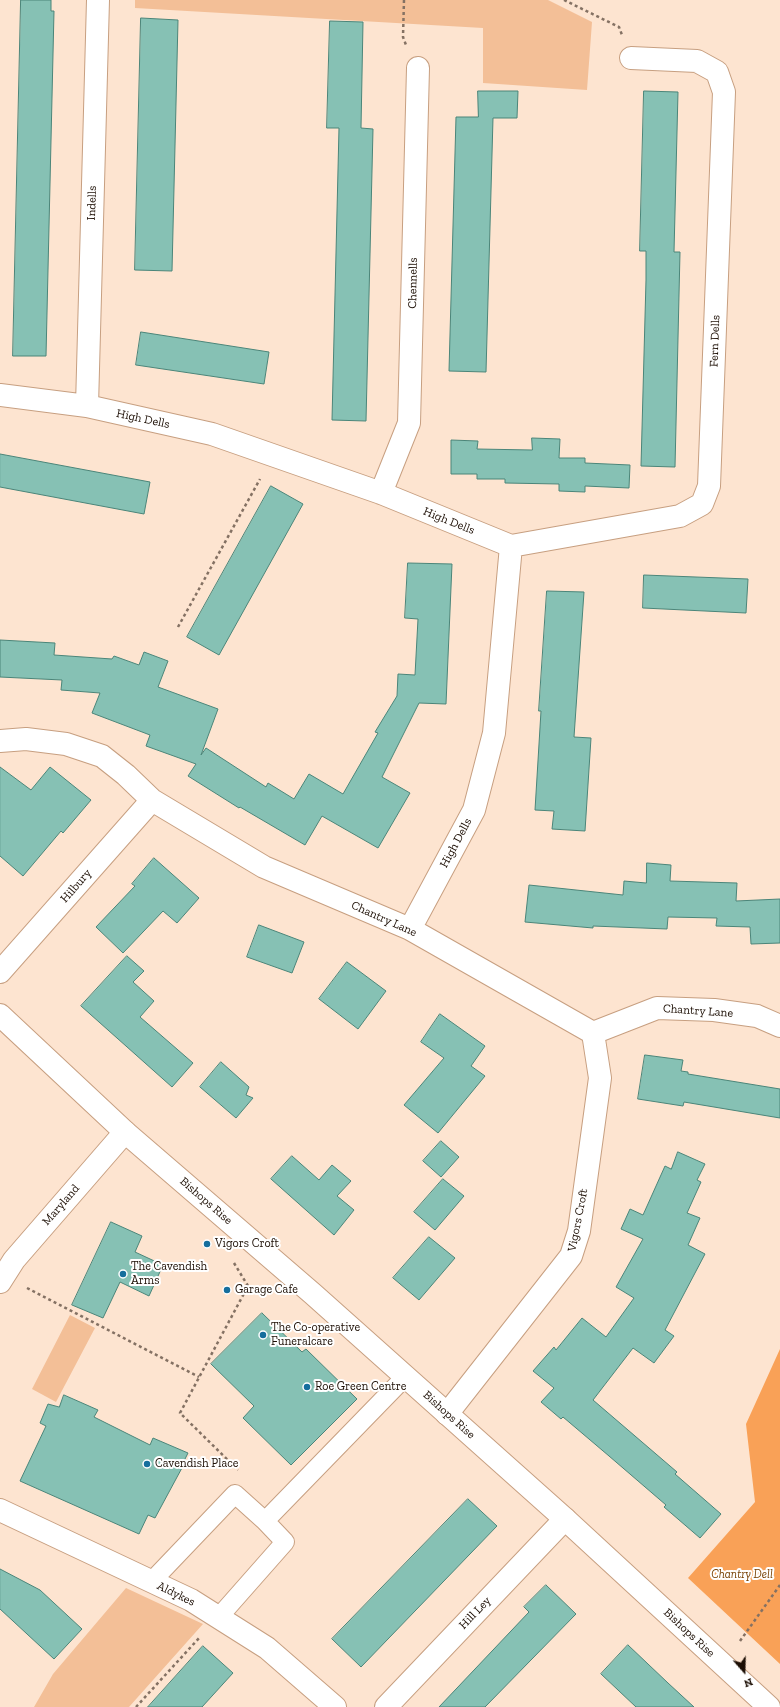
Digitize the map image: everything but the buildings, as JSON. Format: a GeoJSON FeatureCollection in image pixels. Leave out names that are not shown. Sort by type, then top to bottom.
{"type":"FeatureCollection","features":[{"type":"Feature","properties":{"kind":"street","name":"Indells"},"geometry":{"type":"LineString","coordinates":[[87,406],[98,0]]}},
{"type":"Feature","properties":{"kind":"street","name":"Fern Dells"},"geometry":{"type":"LineString","coordinates":[[511,546],[680,516],[702,504],[709,486],[724,92],[717,72],[697,61],[631,58]]}},
{"type":"Feature","properties":{"kind":"street","name":"Chennells"},"geometry":{"type":"LineString","coordinates":[[381,493],[409,423],[418,68]]}},
{"type":"Feature","properties":{"kind":"street","name":"High Dells"},"geometry":{"type":"LineString","coordinates":[[0,395],[87,406],[212,434],[381,493],[511,546],[494,733],[474,810],[410,929]]}},
{"type":"Feature","properties":{"kind":"street","name":"Chantry Lane"},"geometry":{"type":"LineString","coordinates":[[0,741],[26,739],[66,744],[102,756],[126,775],[152,800],[264,867],[410,929],[593,1033],[657,1008],[714,1010],[757,1016],[780,1026]]}},
{"type":"Feature","properties":{"kind":"street","name":"Hilbury"},"geometry":{"type":"LineString","coordinates":[[0,972],[152,800]]}},
{"type":"Feature","properties":{"kind":"street","name":"Bishops Rise"},"geometry":{"type":"LineString","coordinates":[[0,1015],[125,1132],[406,1376],[565,1519],[769,1707]]}},
{"type":"Feature","properties":{"kind":"street","name":"Vigors Croft"},"geometry":{"type":"LineString","coordinates":[[447,1414],[572,1256],[578,1231],[600,1078],[593,1033]]}},
{"type":"Feature","properties":{"kind":"street","name":"Maryland"},"geometry":{"type":"LineString","coordinates":[[2,1279],[14,1260],[125,1132]]}},
{"type":"Feature","properties":{"kind":"street","name":"Aldykes"},"geometry":{"type":"LineString","coordinates":[[0,1510],[191,1600],[266,1648],[335,1707]]}},
{"type":"Feature","properties":{"kind":"street","name":"Hill Ley"},"geometry":{"type":"LineString","coordinates":[[386,1707],[565,1519]]}},
{"type":"Feature","properties":{"kind":"lane"},"geometry":{"type":"LineString","coordinates":[[265,1521],[406,1376]]}},
{"type":"Feature","properties":{"kind":"lane"},"geometry":{"type":"LineString","coordinates":[[151,1582],[235,1494],[265,1521],[285,1542],[218,1618]]}},
{"type":"Feature","properties":{"kind":"path"},"geometry":{"type":"LineString","coordinates":[[404,0],[403,37],[418,68]]}},
{"type":"Feature","properties":{"kind":"path"},"geometry":{"type":"LineString","coordinates":[[564,0],[619,27],[631,58]]}},
{"type":"Feature","properties":{"kind":"path"},"geometry":{"type":"LineString","coordinates":[[178,627],[272,456]]}},
{"type":"Feature","properties":{"kind":"path"},"geometry":{"type":"LineString","coordinates":[[232,1260],[248,1286],[180,1413],[239,1471]]}},
{"type":"Feature","properties":{"kind":"path"},"geometry":{"type":"LineString","coordinates":[[2,1279],[199,1377]]}},
{"type":"Feature","properties":{"kind":"path"},"geometry":{"type":"LineString","coordinates":[[740,1641],[780,1585]]}},
{"type":"Feature","properties":{"kind":"path"},"geometry":{"type":"LineString","coordinates":[[136,1707],[218,1618]]}},
{"type":"Feature","properties":{"kind":"shaded area"},"geometry":{"type":"Polygon","coordinates":[[[135,0],[548,0],[592,22],[587,90],[483,83],[483,28],[135,8],[135,0]]]}},
{"type":"Feature","properties":{"kind":"shaded area"},"geometry":{"type":"Polygon","coordinates":[[[70,1315],[95,1328],[56,1402],[32,1389],[70,1315]]]}},
{"type":"Feature","properties":{"kind":"shaded area"},"geometry":{"type":"Polygon","coordinates":[[[126,1588],[203,1624],[129,1707],[34,1707],[53,1674],[126,1588]]]}},
{"type":"Feature","properties":{"kind":"green space","name":"Chantry Dell"},"geometry":{"type":"Polygon","coordinates":[[[780,1349],[780,1664],[688,1578],[755,1502],[746,1424],[780,1349]]]}},
{"type":"Feature","properties":{"kind":"place","name":"Vigors Croft"},"geometry":{"type":"Point","coordinates":[207,1244]}},
{"type":"Feature","properties":{"kind":"place","name":"The Cavendish Arms"},"geometry":{"type":"Point","coordinates":[123,1274]}},
{"type":"Feature","properties":{"kind":"place","name":"Garage Cafe"},"geometry":{"type":"Point","coordinates":[227,1290]}},
{"type":"Feature","properties":{"kind":"place","name":"The Co-operative Funeralcare"},"geometry":{"type":"Point","coordinates":[263,1335]}},
{"type":"Feature","properties":{"kind":"place","name":"Roe Green Centre"},"geometry":{"type":"Point","coordinates":[307,1387]}},
{"type":"Feature","properties":{"kind":"place","name":"Cavendish Place"},"geometry":{"type":"Point","coordinates":[147,1464]}}]}
